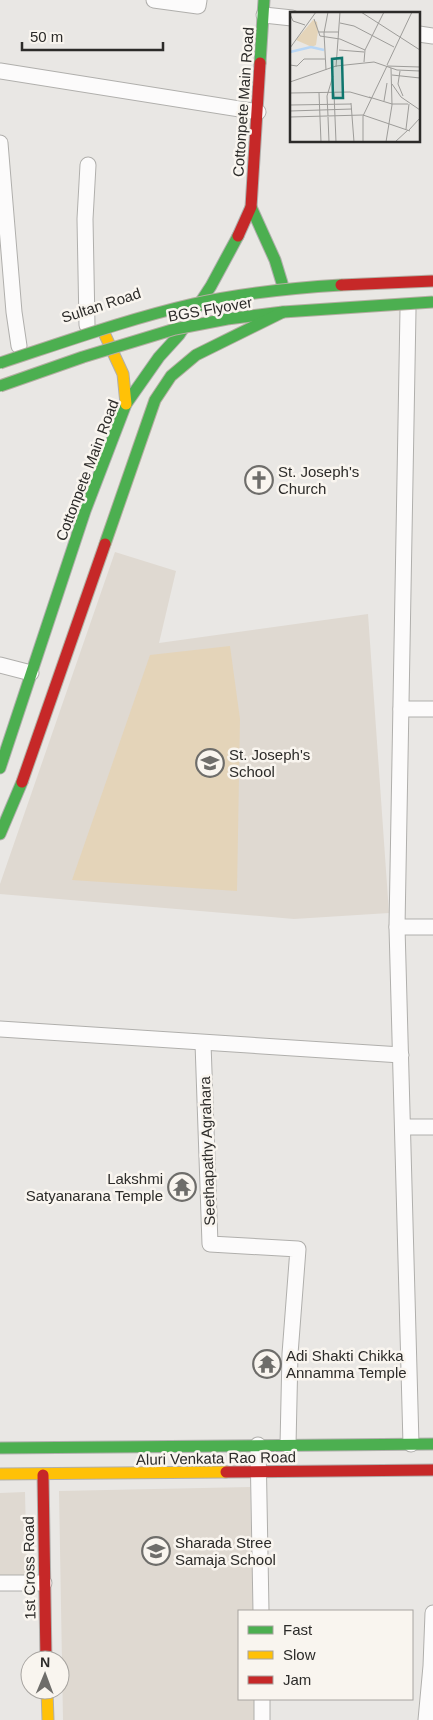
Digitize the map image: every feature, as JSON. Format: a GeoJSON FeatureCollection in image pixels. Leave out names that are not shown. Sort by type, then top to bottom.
{"type":"FeatureCollection","features":[{"type":"Feature","properties":{"kind":"main road","name":"Cottonpete Main Road"},"geometry":{"type":"LineString","coordinates":[[1,758],[32,673],[85,511],[126,404],[159,357],[220,286],[234,245],[251,207],[264,7]]}},
{"type":"Feature","properties":{"kind":"main road","name":"Cottonpete Main Road"},"geometry":{"type":"LineString","coordinates":[[251,207],[275,260],[282,283]]}},
{"type":"Feature","properties":{"kind":"main road","name":"Sultan Road"},"geometry":{"type":"LineString","coordinates":[[0,352],[188,293],[220,286],[433,275]]}},
{"type":"Feature","properties":{"kind":"main road","name":"BGS Flyover"},"geometry":{"type":"LineString","coordinates":[[0,363],[76,337],[172,309],[221,298],[282,289],[433,280]]}},
{"type":"Feature","properties":{"kind":"main road","name":"BGS Flyover"},"geometry":{"type":"LineString","coordinates":[[0,386],[174,329],[227,319],[283,312],[433,302]]}},
{"type":"Feature","properties":{"kind":"main road"},"geometry":{"type":"LineString","coordinates":[[0,393],[179,335],[296,317],[364,315],[433,309]]}},
{"type":"Feature","properties":{"kind":"main road"},"geometry":{"type":"LineString","coordinates":[[0,834],[22,782],[155,400],[171,376],[196,355],[283,312]]}},
{"type":"Feature","properties":{"kind":"main road"},"geometry":{"type":"LineString","coordinates":[[93,322],[103,332],[123,374],[126,404]]}},
{"type":"Feature","properties":{"kind":"main road","name":"Aluri Venkata Rao Road"},"geometry":{"type":"LineString","coordinates":[[0,1448],[433,1444]]}},
{"type":"Feature","properties":{"kind":"main road","name":"Aluri Venkata Rao Road"},"geometry":{"type":"LineString","coordinates":[[0,1474],[433,1470]]}},
{"type":"Feature","properties":{"kind":"main road","name":"1st Cross Road"},"geometry":{"type":"LineString","coordinates":[[42,1475],[46,1650]]}},
{"type":"Feature","properties":{"kind":"main road"},"geometry":{"type":"LineString","coordinates":[[47,1700],[48,1720]]}},
{"type":"Feature","properties":{"kind":"street"},"geometry":{"type":"LineString","coordinates":[[154,0],[198,6],[199,0]]}},
{"type":"Feature","properties":{"kind":"street"},"geometry":{"type":"LineString","coordinates":[[264,7],[290,17]]}},
{"type":"Feature","properties":{"kind":"street"},"geometry":{"type":"LineString","coordinates":[[420,34],[433,36]]}},
{"type":"Feature","properties":{"kind":"street"},"geometry":{"type":"LineString","coordinates":[[0,71],[258,112]]}},
{"type":"Feature","properties":{"kind":"street"},"geometry":{"type":"LineString","coordinates":[[0,143],[3,225],[19,346]]}},
{"type":"Feature","properties":{"kind":"street"},"geometry":{"type":"LineString","coordinates":[[88,165],[85,219],[93,322]]}},
{"type":"Feature","properties":{"kind":"street"},"geometry":{"type":"LineString","coordinates":[[408,310],[397,927],[411,1444]]}},
{"type":"Feature","properties":{"kind":"street"},"geometry":{"type":"LineString","coordinates":[[0,665],[32,673]]}},
{"type":"Feature","properties":{"kind":"street"},"geometry":{"type":"LineString","coordinates":[[401,709],[433,709]]}},
{"type":"Feature","properties":{"kind":"street"},"geometry":{"type":"LineString","coordinates":[[397,927],[433,927]]}},
{"type":"Feature","properties":{"kind":"street"},"geometry":{"type":"LineString","coordinates":[[0,1029],[203,1044],[400,1055]]}},
{"type":"Feature","properties":{"kind":"street","name":"Seethapathy Agrahara"},"geometry":{"type":"LineString","coordinates":[[203,1044],[210,1244],[298,1249],[290,1354],[288,1445]]}},
{"type":"Feature","properties":{"kind":"street"},"geometry":{"type":"LineString","coordinates":[[403,1126],[433,1127]]}},
{"type":"Feature","properties":{"kind":"street"},"geometry":{"type":"LineString","coordinates":[[258,1445],[261,1610]]}},
{"type":"Feature","properties":{"kind":"street"},"geometry":{"type":"LineString","coordinates":[[0,1583],[44,1583]]}},
{"type":"Feature","properties":{"kind":"street"},"geometry":{"type":"LineString","coordinates":[[426,1720],[433,1613]]}},
{"type":"Feature","properties":{"kind":"street"},"geometry":{"type":"LineString","coordinates":[[262,1700],[262,1720]]}},
{"type":"Feature","properties":{"kind":"shaded area","name":"St. Joseph's School"},"geometry":{"type":"Polygon","coordinates":[[[115,552],[176,571],[159,643],[368,614],[389,913],[294,919],[0,894],[0,884],[115,552]]]}},
{"type":"Feature","properties":{"kind":"shaded area"},"geometry":{"type":"Polygon","coordinates":[[[230,646],[240,719],[237,891],[72,880],[150,655],[230,646]]]}},
{"type":"Feature","properties":{"kind":"shaded area","name":"Sharada Stree Samaja School"},"geometry":{"type":"Polygon","coordinates":[[[250,1487],[253,1610],[238,1610],[238,1700],[254,1700],[255,1720],[63,1720],[63,1700],[70,1700],[70,1650],[62,1650],[59,1491],[250,1487]]]}},
{"type":"Feature","properties":{"kind":"shaded area"},"geometry":{"type":"Polygon","coordinates":[[[25,1492],[27,1579],[0,1579],[0,1493],[25,1492]]]}},
{"type":"Feature","properties":{"kind":"traffic: fast"},"geometry":{"type":"LineString","coordinates":[[260,63],[264,0]]}},
{"type":"Feature","properties":{"kind":"traffic: fast"},"geometry":{"type":"LineString","coordinates":[[251,207],[275,260],[282,283]]}},
{"type":"Feature","properties":{"kind":"traffic: fast"},"geometry":{"type":"LineString","coordinates":[[0,768],[85,511],[126,404],[159,357],[179,335],[211,286],[238,236]]}},
{"type":"Feature","properties":{"kind":"traffic: fast"},"geometry":{"type":"LineString","coordinates":[[0,363],[120,324],[193,304],[267,292],[341,285]]}},
{"type":"Feature","properties":{"kind":"traffic: fast"},"geometry":{"type":"LineString","coordinates":[[0,386],[83,357],[175,329],[227,319],[283,312],[433,302]]}},
{"type":"Feature","properties":{"kind":"traffic: fast"},"geometry":{"type":"LineString","coordinates":[[105,544],[155,400],[171,376],[196,355],[283,312]]}},
{"type":"Feature","properties":{"kind":"traffic: fast"},"geometry":{"type":"LineString","coordinates":[[0,834],[22,782]]}},
{"type":"Feature","properties":{"kind":"traffic: fast"},"geometry":{"type":"LineString","coordinates":[[0,1448],[433,1444]]}},
{"type":"Feature","properties":{"kind":"traffic: slow"},"geometry":{"type":"LineString","coordinates":[[105,335],[123,374],[126,404]]}},
{"type":"Feature","properties":{"kind":"traffic: slow"},"geometry":{"type":"LineString","coordinates":[[0,1474],[226,1472]]}},
{"type":"Feature","properties":{"kind":"traffic: slow"},"geometry":{"type":"LineString","coordinates":[[47,1700],[48,1720]]}},
{"type":"Feature","properties":{"kind":"traffic: jam"},"geometry":{"type":"LineString","coordinates":[[238,236],[251,207],[260,63]]}},
{"type":"Feature","properties":{"kind":"traffic: jam"},"geometry":{"type":"LineString","coordinates":[[341,285],[433,281]]}},
{"type":"Feature","properties":{"kind":"traffic: jam"},"geometry":{"type":"LineString","coordinates":[[22,782],[105,544]]}},
{"type":"Feature","properties":{"kind":"traffic: jam"},"geometry":{"type":"LineString","coordinates":[[226,1472],[433,1470]]}},
{"type":"Feature","properties":{"kind":"traffic: jam"},"geometry":{"type":"LineString","coordinates":[[43,1475],[46,1650]]}},
{"type":"Feature","properties":{"kind":"place","name":"St. Joseph's Church"},"geometry":{"type":"Point","coordinates":[259,480]}},
{"type":"Feature","properties":{"kind":"place","name":"St. Joseph's School"},"geometry":{"type":"Point","coordinates":[210,763]}},
{"type":"Feature","properties":{"kind":"place","name":"Lakshmi Satyanarana Temple"},"geometry":{"type":"Point","coordinates":[182,1187]}},
{"type":"Feature","properties":{"kind":"place","name":"Adi Shakti Chikka Annamma Temple"},"geometry":{"type":"Point","coordinates":[267,1364]}},
{"type":"Feature","properties":{"kind":"place","name":"Sharada Stree Samaja School"},"geometry":{"type":"Point","coordinates":[156,1551]}}]}
